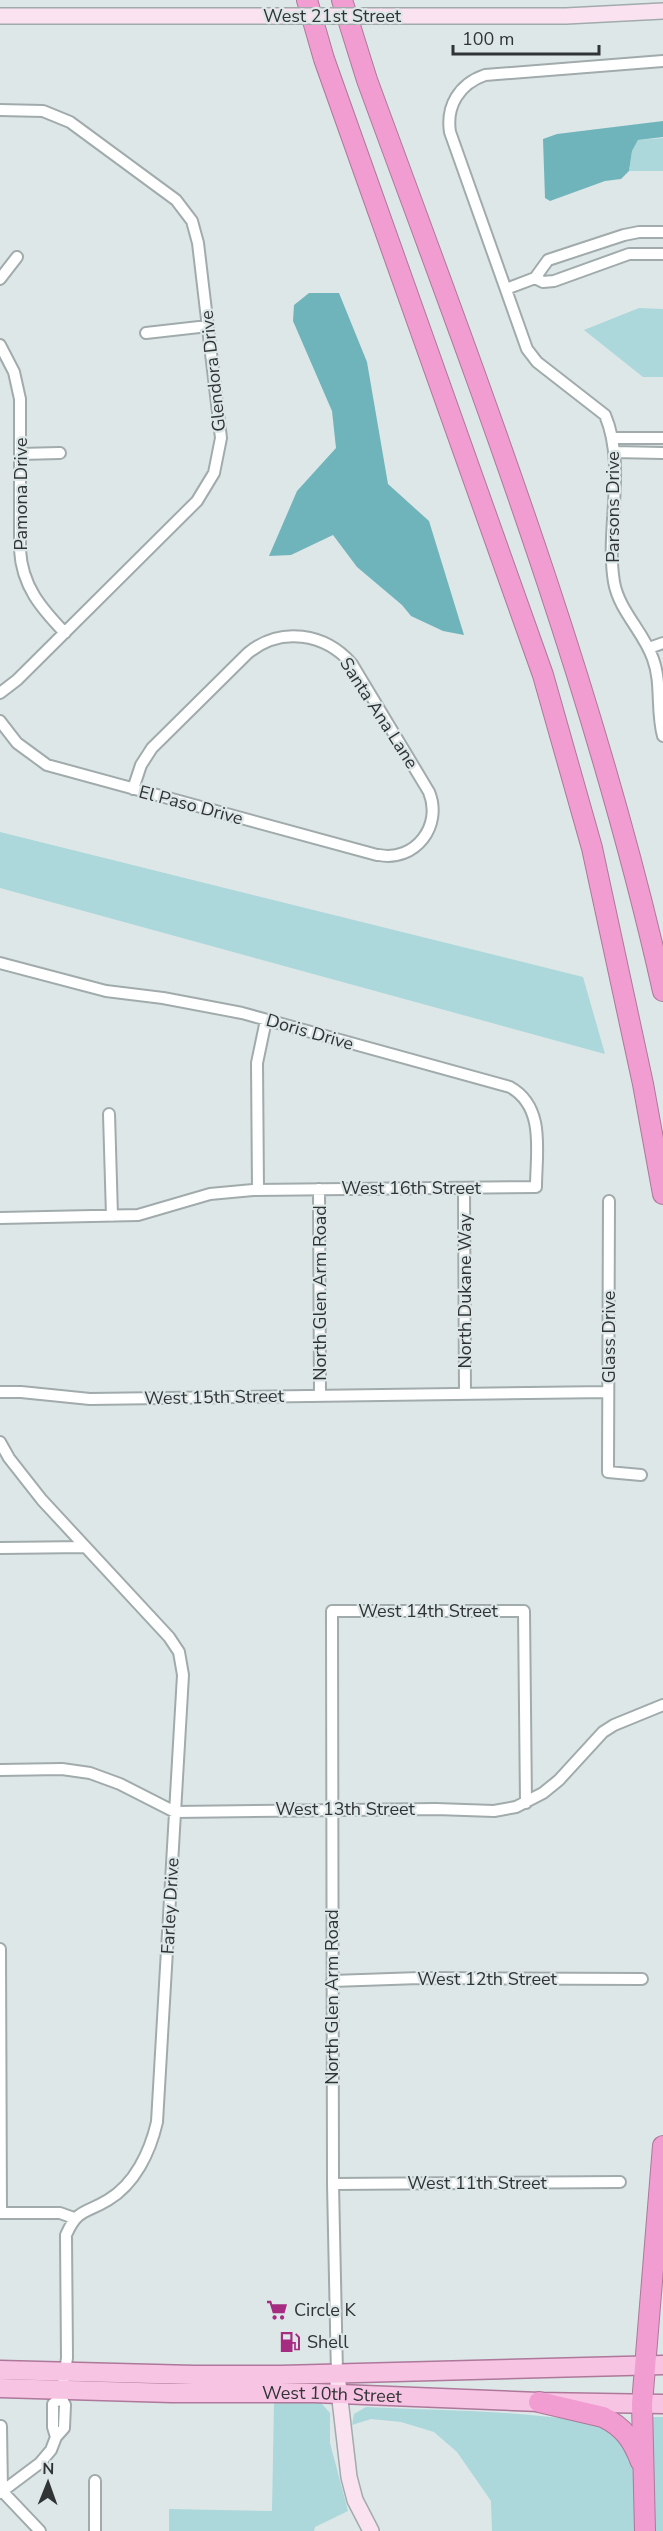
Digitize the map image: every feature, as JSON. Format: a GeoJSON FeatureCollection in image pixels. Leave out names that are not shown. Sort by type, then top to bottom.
{"type":"FeatureCollection","features":[{"type":"Feature","properties":{"kind":"highway"},"geometry":{"type":"LineString","coordinates":[[307,0],[324,59],[543,675],[592,849],[641,1074],[663,1194]]}},
{"type":"Feature","properties":{"kind":"highway"},"geometry":{"type":"LineString","coordinates":[[342,0],[367,81],[562,625],[615,800],[663,992]]}},
{"type":"Feature","properties":{"kind":"highway"},"geometry":{"type":"LineString","coordinates":[[645,2531],[642,2404],[654,2366],[663,2146]]}},
{"type":"Feature","properties":{"kind":"highway"},"geometry":{"type":"LineString","coordinates":[[539,2402],[603,2417],[613,2422],[631,2440],[644,2468]]}},
{"type":"Feature","properties":{"kind":"main road","name":"West 10th Street"},"geometry":{"type":"LineString","coordinates":[[0,2388],[63,2385],[172,2393],[654,2366]]}},
{"type":"Feature","properties":{"kind":"main road","name":"West 10th Street"},"geometry":{"type":"LineString","coordinates":[[0,2370],[63,2385]]}},
{"type":"Feature","properties":{"kind":"main road","name":"West 10th Street"},"geometry":{"type":"LineString","coordinates":[[338,2384],[539,2402],[663,2404]]}},
{"type":"Feature","properties":{"kind":"street","name":"West 21st Street"},"geometry":{"type":"LineString","coordinates":[[0,16],[566,16],[663,11]]}},
{"type":"Feature","properties":{"kind":"street","name":"Parsons Drive"},"geometry":{"type":"LineString","coordinates":[[663,61],[484,75],[472,80],[462,89],[453,102],[448,118],[450,132],[531,356],[605,415],[614,452],[612,542],[614,584],[620,601],[649,648],[656,670],[663,736]]}},
{"type":"Feature","properties":{"kind":"street","name":"Glendora Drive"},"geometry":{"type":"LineString","coordinates":[[0,110],[43,111],[70,122],[182,206],[197,234],[220,428],[219,456],[214,473],[197,501],[17,680],[0,693]]}},
{"type":"Feature","properties":{"kind":"street"},"geometry":{"type":"LineString","coordinates":[[506,289],[535,278],[548,260],[624,235],[639,232],[663,232]]}},
{"type":"Feature","properties":{"kind":"street"},"geometry":{"type":"LineString","coordinates":[[624,235],[629,254]]}},
{"type":"Feature","properties":{"kind":"street"},"geometry":{"type":"LineString","coordinates":[[535,278],[543,282],[554,281],[629,254],[663,254]]}},
{"type":"Feature","properties":{"kind":"street"},"geometry":{"type":"LineString","coordinates":[[0,279],[17,257]]}},
{"type":"Feature","properties":{"kind":"street"},"geometry":{"type":"LineString","coordinates":[[146,333],[208,326]]}},
{"type":"Feature","properties":{"kind":"street","name":"Pamona Drive"},"geometry":{"type":"LineString","coordinates":[[0,345],[11,363],[19,390],[20,550],[24,573],[37,602],[65,633]]}},
{"type":"Feature","properties":{"kind":"street"},"geometry":{"type":"LineString","coordinates":[[612,438],[663,438]]}},
{"type":"Feature","properties":{"kind":"street"},"geometry":{"type":"LineString","coordinates":[[614,452],[663,453]]}},
{"type":"Feature","properties":{"kind":"street"},"geometry":{"type":"LineString","coordinates":[[20,454],[60,453]]}},
{"type":"Feature","properties":{"kind":"street","name":"Santa Ana Lane"},"geometry":{"type":"LineString","coordinates":[[134,789],[141,765],[152,748],[248,653],[268,641],[281,637],[309,637],[338,650],[352,664],[429,792],[433,811],[430,829],[419,844],[399,855]]}},
{"type":"Feature","properties":{"kind":"street"},"geometry":{"type":"LineString","coordinates":[[649,648],[663,643]]}},
{"type":"Feature","properties":{"kind":"street","name":"El Paso Drive"},"geometry":{"type":"LineString","coordinates":[[0,721],[17,743],[47,765],[379,855],[399,855]]}},
{"type":"Feature","properties":{"kind":"street","name":"Doris Drive"},"geometry":{"type":"LineString","coordinates":[[0,963],[106,991],[190,1002],[266,1020],[514,1089],[528,1102],[535,1118],[536,1187]]}},
{"type":"Feature","properties":{"kind":"street"},"geometry":{"type":"LineString","coordinates":[[258,1190],[256,1072],[266,1020]]}},
{"type":"Feature","properties":{"kind":"street"},"geometry":{"type":"LineString","coordinates":[[109,1114],[112,1216]]}},
{"type":"Feature","properties":{"kind":"street","name":"West 16th Street"},"geometry":{"type":"LineString","coordinates":[[0,1218],[138,1215],[210,1194],[258,1190],[536,1187]]}},
{"type":"Feature","properties":{"kind":"street","name":"North Dukane Way"},"geometry":{"type":"LineString","coordinates":[[465,1188],[465,1394]]}},
{"type":"Feature","properties":{"kind":"street","name":"North Glen Arm Road"},"geometry":{"type":"LineString","coordinates":[[319,1189],[320,1396]]}},
{"type":"Feature","properties":{"kind":"street","name":"Glass Drive"},"geometry":{"type":"LineString","coordinates":[[609,1201],[608,1473],[641,1475]]}},
{"type":"Feature","properties":{"kind":"street","name":"West 15th Street"},"geometry":{"type":"LineString","coordinates":[[0,1392],[90,1399],[608,1392]]}},
{"type":"Feature","properties":{"kind":"street","name":"Farley Drive"},"geometry":{"type":"LineString","coordinates":[[0,1442],[9,1458],[42,1500],[169,1637],[179,1652],[183,1680],[158,2113],[154,2132],[140,2167],[129,2182],[109,2200],[74,2218]]}},
{"type":"Feature","properties":{"kind":"street"},"geometry":{"type":"LineString","coordinates":[[0,1548],[86,1547]]}},
{"type":"Feature","properties":{"kind":"street","name":"North Glen Arm Road"},"geometry":{"type":"LineString","coordinates":[[332,1611],[333,2184],[338,2384]]}},
{"type":"Feature","properties":{"kind":"street","name":"West 14th Street"},"geometry":{"type":"LineString","coordinates":[[332,1611],[524,1611],[526,1803]]}},
{"type":"Feature","properties":{"kind":"street","name":"West 13th Street"},"geometry":{"type":"LineString","coordinates":[[0,1770],[62,1769],[90,1773],[120,1784],[176,1812],[332,1809],[494,1811],[526,1803],[552,1786],[609,1728],[663,1705]]}},
{"type":"Feature","properties":{"kind":"street"},"geometry":{"type":"LineString","coordinates":[[0,1949],[1,2213],[60,2213],[74,2218],[66,2235],[63,2385],[53,2404],[53,2427],[56,2437],[45,2457],[1,2492]]}},
{"type":"Feature","properties":{"kind":"street","name":"West 12th Street"},"geometry":{"type":"LineString","coordinates":[[333,1981],[420,1978],[642,1979]]}},
{"type":"Feature","properties":{"kind":"street","name":"West 11th Street"},"geometry":{"type":"LineString","coordinates":[[333,2184],[620,2182]]}},
{"type":"Feature","properties":{"kind":"street"},"geometry":{"type":"LineString","coordinates":[[338,2384],[352,2491],[371,2531]]}},
{"type":"Feature","properties":{"kind":"street"},"geometry":{"type":"LineString","coordinates":[[1,2426],[1,2492],[40,2531]]}},
{"type":"Feature","properties":{"kind":"street"},"geometry":{"type":"LineString","coordinates":[[95,2481],[95,2531]]}},
{"type":"Feature","properties":{"kind":"shaded area"},"geometry":{"type":"Polygon","coordinates":[[[663,121],[663,137],[638,140],[632,151],[629,171],[621,179],[605,181],[550,201],[545,198],[543,139],[557,134],[663,121]]]}},
{"type":"Feature","properties":{"kind":"shaded area"},"geometry":{"type":"Polygon","coordinates":[[[663,138],[663,171],[629,171],[632,151],[638,140],[663,138]]]}},
{"type":"Feature","properties":{"kind":"shaded area"},"geometry":{"type":"Polygon","coordinates":[[[309,293],[339,293],[367,362],[388,484],[429,521],[464,635],[443,631],[411,616],[402,605],[357,567],[333,535],[291,555],[269,556],[297,491],[336,448],[332,411],[293,321],[294,305],[309,293]]]}},
{"type":"Feature","properties":{"kind":"shaded area"},"geometry":{"type":"Polygon","coordinates":[[[639,308],[663,309],[663,377],[643,377],[584,330],[639,308]]]}},
{"type":"Feature","properties":{"kind":"shaded area"},"geometry":{"type":"Polygon","coordinates":[[[0,832],[583,977],[605,1054],[0,888],[0,832]]]}},
{"type":"Feature","properties":{"kind":"shaded area"},"geometry":{"type":"Polygon","coordinates":[[[274,2402],[321,2403],[330,2413],[330,2443],[348,2511],[315,2527],[314,2531],[169,2531],[169,2509],[272,2511],[274,2402]]]}},
{"type":"Feature","properties":{"kind":"shaded area"},"geometry":{"type":"Polygon","coordinates":[[[366,2407],[522,2414],[584,2421],[613,2427],[632,2463],[638,2531],[492,2531],[491,2501],[457,2452],[434,2432],[401,2422],[371,2419],[352,2425],[354,2414],[366,2407]]]}},
{"type":"Feature","properties":{"kind":"shaded area"},"geometry":{"type":"Polygon","coordinates":[[[651,2417],[663,2417],[663,2531],[652,2531],[651,2417]]]}},
{"type":"Feature","properties":{"kind":"place","name":"Circle K"},"geometry":{"type":"Point","coordinates":[277,2310]}},
{"type":"Feature","properties":{"kind":"place","name":"Shell"},"geometry":{"type":"Point","coordinates":[290,2342]}}]}
